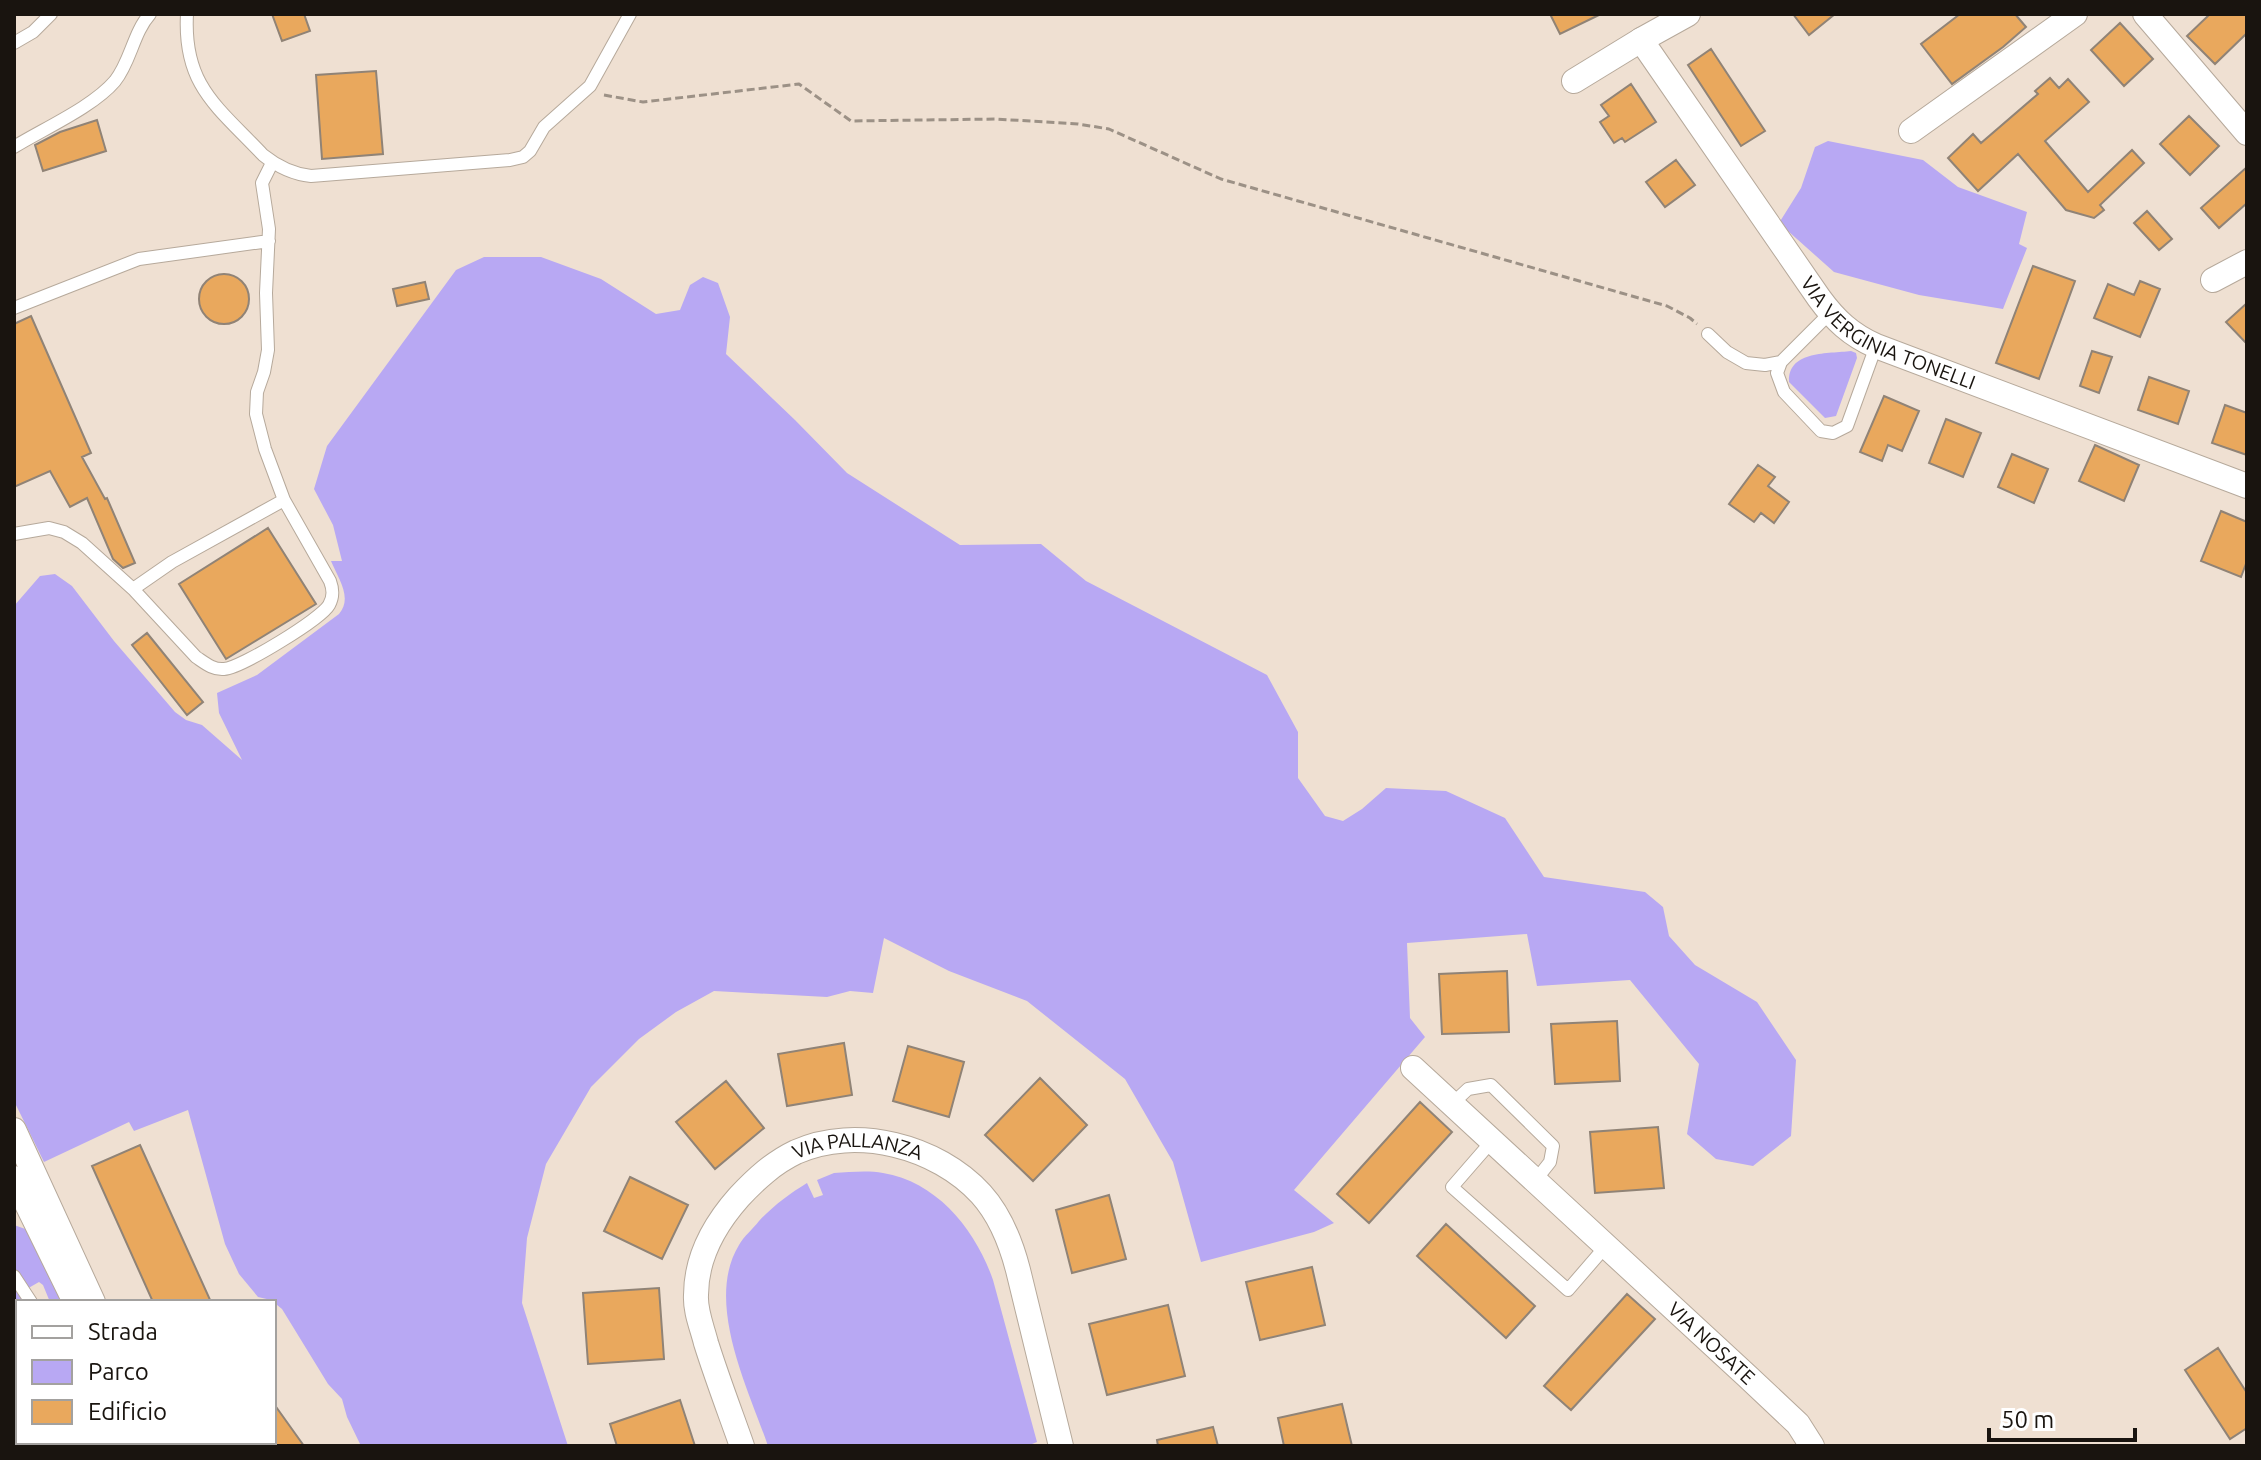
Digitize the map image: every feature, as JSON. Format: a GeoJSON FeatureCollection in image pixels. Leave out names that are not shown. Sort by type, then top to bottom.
{"type":"FeatureCollection","features":[{"type":"Feature","properties":{"kind":"street"},"geometry":{"type":"LineString","coordinates":[[1574,81],[1688,14]]}},
{"type":"Feature","properties":{"kind":"street"},"geometry":{"type":"LineString","coordinates":[[1911,131],[2075,14]]}},
{"type":"Feature","properties":{"kind":"street"},"geometry":{"type":"LineString","coordinates":[[2145,14],[2247,133]]}},
{"type":"Feature","properties":{"kind":"street","name":"VIA VERGINIA TONELLI"},"geometry":{"type":"LineString","coordinates":[[1641,40],[1830,313],[1851,333],[1876,346],[2247,486]]}},
{"type":"Feature","properties":{"kind":"street"},"geometry":{"type":"LineString","coordinates":[[2213,280],[2247,262]]}},
{"type":"Feature","properties":{"kind":"street","name":"VIA NOSATE"},"geometry":{"type":"LineString","coordinates":[[1413,1068],[1798,1424],[1812,1446]]}},
{"type":"Feature","properties":{"kind":"street"},"geometry":{"type":"LineString","coordinates":[[14,1130],[31,1212],[92,1300]]}},
{"type":"Feature","properties":{"kind":"street","name":"VIA PALLANZA"},"geometry":{"type":"LineString","coordinates":[[742,1446],[699,1320],[695,1297],[704,1251],[732,1204],[775,1164],[819,1144],[861,1140],[896,1145],[929,1157],[967,1181],[994,1212],[1008,1239],[1018,1270],[1061,1446]]}},
{"type":"Feature","properties":{"kind":"street"},"geometry":{"type":"LineString","coordinates":[[14,1178],[74,1300]]}},
{"type":"Feature","properties":{"kind":"lane"},"geometry":{"type":"LineString","coordinates":[[14,43],[33,32],[51,14]]}},
{"type":"Feature","properties":{"kind":"lane"},"geometry":{"type":"LineString","coordinates":[[14,147],[85,105],[113,83],[123,68],[141,25],[150,14]]}},
{"type":"Feature","properties":{"kind":"lane"},"geometry":{"type":"LineString","coordinates":[[187,14],[188,51],[198,82],[207,95],[272,163],[293,173],[311,176],[517,159],[530,151],[549,121],[585,92],[630,14]]}},
{"type":"Feature","properties":{"kind":"lane"},"geometry":{"type":"LineString","coordinates":[[14,534],[49,528],[64,532],[82,543],[133,589],[196,657],[221,670],[241,664],[327,609],[333,591],[330,581],[284,500],[256,414],[257,392],[268,350],[266,293],[269,229],[262,183],[272,163]]}},
{"type":"Feature","properties":{"kind":"lane"},"geometry":{"type":"LineString","coordinates":[[14,308],[139,259],[269,241]]}},
{"type":"Feature","properties":{"kind":"lane"},"geometry":{"type":"LineString","coordinates":[[1830,313],[1781,362],[1777,373],[1784,392],[1821,431],[1833,433],[1847,426],[1876,346]]}},
{"type":"Feature","properties":{"kind":"lane"},"geometry":{"type":"LineString","coordinates":[[1708,334],[1727,352],[1746,363],[1765,365],[1781,362]]}},
{"type":"Feature","properties":{"kind":"lane"},"geometry":{"type":"LineString","coordinates":[[133,589],[172,562],[284,500]]}},
{"type":"Feature","properties":{"kind":"lane"},"geometry":{"type":"LineString","coordinates":[[1452,1104],[1468,1089],[1491,1085],[1553,1146],[1550,1162],[1535,1181]]}},
{"type":"Feature","properties":{"kind":"lane"},"geometry":{"type":"LineString","coordinates":[[1492,1141],[1452,1187],[1568,1290],[1606,1246]]}},
{"type":"Feature","properties":{"kind":"lane"},"geometry":{"type":"LineString","coordinates":[[14,1276],[30,1300]]}},
{"type":"Feature","properties":{"kind":"path"},"geometry":{"type":"LineString","coordinates":[[585,92],[643,102],[799,84],[851,121],[996,119],[1109,129],[1221,179],[1667,306],[1690,318],[1708,334]]}},
{"type":"Feature","properties":{"kind":"green space"},"geometry":{"type":"Polygon","coordinates":[[[1828,141],[1923,160],[1958,187],[2027,212],[2019,244],[2027,248],[2003,309],[1919,295],[1834,272],[1779,223],[1801,188],[1815,147],[1828,141]]]}},
{"type":"Feature","properties":{"kind":"green space"},"geometry":{"type":"Polygon","coordinates":[[[484,257],[541,257],[601,279],[656,314],[680,310],[690,285],[703,277],[718,283],[730,317],[726,354],[847,473],[960,545],[1041,544],[1086,581],[1267,675],[1298,732],[1298,778],[1325,816],[1343,821],[1386,788],[1446,791],[1505,818],[1544,877],[1645,892],[1663,907],[1669,936],[1695,965],[1757,1002],[1796,1060],[1791,1136],[1753,1166],[1716,1159],[1687,1134],[1699,1064],[1630,980],[1537,986],[1527,934],[1407,943],[1410,1018],[1425,1037],[1294,1190],[1334,1223],[1314,1232],[1201,1262],[1173,1162],[1125,1079],[1027,1001],[949,971],[884,938],[873,993],[850,991],[827,997],[714,991],[676,1012],[639,1039],[591,1087],[546,1164],[527,1238],[522,1303],[568,1446],[361,1446],[342,1399],[328,1384],[276,1300],[258,1297],[239,1274],[225,1244],[188,1110],[134,1131],[129,1122],[44,1162],[14,1101],[14,606],[40,576],[55,574],[72,586],[175,712],[186,720],[202,725],[242,760],[219,713],[217,693],[257,675],[343,608],[343,588],[331,561],[342,561],[333,525],[314,489],[327,446],[456,270],[484,257]]]}},
{"type":"Feature","properties":{"kind":"green space"},"geometry":{"type":"Polygon","coordinates":[[[1851,351],[1856,353],[1857,358],[1836,416],[1825,418],[1789,382],[1790,372],[1802,359],[1851,351]]]}},
{"type":"Feature","properties":{"kind":"green space"},"geometry":{"type":"Polygon","coordinates":[[[871,1172],[903,1178],[937,1198],[965,1227],[993,1280],[1037,1442],[1027,1446],[768,1446],[733,1346],[726,1293],[729,1268],[741,1242],[770,1210],[807,1183],[814,1198],[823,1195],[817,1180],[834,1173],[871,1172]]]}},
{"type":"Feature","properties":{"kind":"green space"},"geometry":{"type":"Polygon","coordinates":[[[14,1225],[31,1231],[68,1300],[49,1300],[39,1282],[25,1290],[14,1270],[14,1225]]]}},
{"type":"Feature","properties":{"kind":"green space"},"geometry":{"type":"Polygon","coordinates":[[[14,1282],[27,1300],[16,1300],[16,1444],[111,1446],[14,1446],[14,1282]]]}},
{"type":"Feature","properties":{"kind":"building"},"geometry":{"type":"Polygon","coordinates":[[[272,14],[304,14],[310,31],[282,41],[272,14]]]}},
{"type":"Feature","properties":{"kind":"building"},"geometry":{"type":"Polygon","coordinates":[[[1550,14],[1601,14],[1560,34],[1550,14]]]}},
{"type":"Feature","properties":{"kind":"building"},"geometry":{"type":"Polygon","coordinates":[[[1793,14],[1835,14],[1809,35],[1793,14]]]}},
{"type":"Feature","properties":{"kind":"building"},"geometry":{"type":"Polygon","coordinates":[[[1960,14],[2015,14],[2026,27],[1952,84],[1921,44],[1960,14]]]}},
{"type":"Feature","properties":{"kind":"building"},"geometry":{"type":"Polygon","coordinates":[[[2210,14],[2247,14],[2247,33],[2215,64],[2187,36],[2210,14]]]}},
{"type":"Feature","properties":{"kind":"building"},"geometry":{"type":"Polygon","coordinates":[[[2120,23],[2153,59],[2124,86],[2091,50],[2120,23]]]}},
{"type":"Feature","properties":{"kind":"building"},"geometry":{"type":"Polygon","coordinates":[[[1711,49],[1765,131],[1741,146],[1688,65],[1711,49]]]}},
{"type":"Feature","properties":{"kind":"building"},"geometry":{"type":"Polygon","coordinates":[[[376,71],[383,154],[322,159],[316,75],[376,71]]]}},
{"type":"Feature","properties":{"kind":"building"},"geometry":{"type":"Polygon","coordinates":[[[2050,78],[2059,88],[2068,79],[2089,102],[2045,141],[2088,192],[2132,150],[2144,163],[2100,205],[2104,210],[2094,218],[2066,210],[2018,154],[1978,191],[1948,158],[1973,134],[1981,143],[2038,94],[2035,91],[2050,78]]]}},
{"type":"Feature","properties":{"kind":"building"},"geometry":{"type":"Polygon","coordinates":[[[1631,84],[1656,122],[1625,142],[1622,138],[1614,143],[1600,122],[1609,116],[1601,105],[1631,84]]]}},
{"type":"Feature","properties":{"kind":"building"},"geometry":{"type":"Polygon","coordinates":[[[2189,116],[2219,146],[2190,175],[2160,144],[2189,116]]]}},
{"type":"Feature","properties":{"kind":"building"},"geometry":{"type":"Polygon","coordinates":[[[97,120],[106,151],[43,171],[35,145],[60,132],[97,120]]]}},
{"type":"Feature","properties":{"kind":"building"},"geometry":{"type":"Polygon","coordinates":[[[1676,160],[1695,185],[1665,207],[1646,182],[1676,160]]]}},
{"type":"Feature","properties":{"kind":"building"},"geometry":{"type":"Polygon","coordinates":[[[2247,167],[2247,203],[2219,228],[2201,208],[2247,167]]]}},
{"type":"Feature","properties":{"kind":"building"},"geometry":{"type":"Polygon","coordinates":[[[2147,211],[2172,239],[2159,250],[2134,223],[2147,211]]]}},
{"type":"Feature","properties":{"kind":"building"},"geometry":{"type":"Polygon","coordinates":[[[2033,266],[2075,281],[2039,379],[1996,363],[2033,266]]]}},
{"type":"Feature","properties":{"kind":"building"},"geometry":{"type":"Polygon","coordinates":[[[224,274],[241,282],[249,299],[241,316],[224,324],[207,316],[199,299],[207,282],[224,274]]]}},
{"type":"Feature","properties":{"kind":"building"},"geometry":{"type":"Polygon","coordinates":[[[2140,281],[2160,289],[2140,337],[2094,318],[2108,284],[2134,295],[2140,281]]]}},
{"type":"Feature","properties":{"kind":"building"},"geometry":{"type":"Polygon","coordinates":[[[425,282],[429,299],[397,306],[393,289],[425,282]]]}},
{"type":"Feature","properties":{"kind":"building"},"geometry":{"type":"Polygon","coordinates":[[[2247,303],[2247,344],[2226,322],[2247,303]]]}},
{"type":"Feature","properties":{"kind":"building"},"geometry":{"type":"Polygon","coordinates":[[[31,316],[91,453],[82,457],[107,498],[135,563],[123,568],[113,559],[87,498],[70,507],[50,471],[14,487],[14,324],[31,316]]]}},
{"type":"Feature","properties":{"kind":"building"},"geometry":{"type":"Polygon","coordinates":[[[2092,351],[2112,357],[2099,393],[2080,386],[2092,351]]]}},
{"type":"Feature","properties":{"kind":"building"},"geometry":{"type":"Polygon","coordinates":[[[2149,377],[2189,391],[2178,424],[2138,410],[2149,377]]]}},
{"type":"Feature","properties":{"kind":"building"},"geometry":{"type":"Polygon","coordinates":[[[1884,396],[1919,411],[1902,451],[1888,445],[1882,461],[1860,452],[1884,396]]]}},
{"type":"Feature","properties":{"kind":"building"},"geometry":{"type":"Polygon","coordinates":[[[2225,405],[2247,413],[2247,455],[2212,443],[2225,405]]]}},
{"type":"Feature","properties":{"kind":"building"},"geometry":{"type":"Polygon","coordinates":[[[1946,419],[1981,433],[1963,477],[1929,463],[1946,419]]]}},
{"type":"Feature","properties":{"kind":"building"},"geometry":{"type":"Polygon","coordinates":[[[2095,445],[2139,465],[2124,501],[2079,481],[2095,445]]]}},
{"type":"Feature","properties":{"kind":"building"},"geometry":{"type":"Polygon","coordinates":[[[2012,454],[2048,469],[2034,503],[1998,487],[2012,454]]]}},
{"type":"Feature","properties":{"kind":"building"},"geometry":{"type":"Polygon","coordinates":[[[1758,465],[1775,477],[1768,486],[1789,502],[1774,523],[1761,513],[1754,522],[1729,504],[1758,465]]]}},
{"type":"Feature","properties":{"kind":"building"},"geometry":{"type":"Polygon","coordinates":[[[2221,511],[2247,522],[2247,561],[2241,577],[2201,561],[2221,511]]]}},
{"type":"Feature","properties":{"kind":"building"},"geometry":{"type":"Polygon","coordinates":[[[268,528],[316,604],[226,659],[179,584],[268,528]]]}},
{"type":"Feature","properties":{"kind":"building"},"geometry":{"type":"Polygon","coordinates":[[[147,633],[203,702],[187,715],[132,645],[147,633]]]}},
{"type":"Feature","properties":{"kind":"building"},"geometry":{"type":"Polygon","coordinates":[[[1507,971],[1509,1032],[1442,1034],[1439,974],[1507,971]]]}},
{"type":"Feature","properties":{"kind":"building"},"geometry":{"type":"Polygon","coordinates":[[[1617,1021],[1620,1081],[1555,1084],[1551,1024],[1617,1021]]]}},
{"type":"Feature","properties":{"kind":"building"},"geometry":{"type":"Polygon","coordinates":[[[844,1043],[852,1095],[787,1106],[778,1054],[844,1043]]]}},
{"type":"Feature","properties":{"kind":"building"},"geometry":{"type":"Polygon","coordinates":[[[908,1046],[964,1062],[949,1117],[893,1101],[908,1046]]]}},
{"type":"Feature","properties":{"kind":"building"},"geometry":{"type":"Polygon","coordinates":[[[1040,1078],[1087,1125],[1033,1181],[985,1135],[1040,1078]]]}},
{"type":"Feature","properties":{"kind":"building"},"geometry":{"type":"Polygon","coordinates":[[[726,1081],[764,1128],[715,1169],[676,1122],[726,1081]]]}},
{"type":"Feature","properties":{"kind":"building"},"geometry":{"type":"Polygon","coordinates":[[[1420,1102],[1452,1132],[1369,1223],[1337,1194],[1420,1102]]]}},
{"type":"Feature","properties":{"kind":"building"},"geometry":{"type":"Polygon","coordinates":[[[1658,1127],[1664,1188],[1595,1193],[1590,1132],[1658,1127]]]}},
{"type":"Feature","properties":{"kind":"building"},"geometry":{"type":"Polygon","coordinates":[[[140,1145],[210,1300],[152,1300],[92,1166],[140,1145]]]}},
{"type":"Feature","properties":{"kind":"building"},"geometry":{"type":"Polygon","coordinates":[[[630,1177],[688,1205],[662,1259],[604,1231],[630,1177]]]}},
{"type":"Feature","properties":{"kind":"building"},"geometry":{"type":"Polygon","coordinates":[[[1109,1195],[1126,1259],[1072,1273],[1056,1210],[1109,1195]]]}},
{"type":"Feature","properties":{"kind":"building"},"geometry":{"type":"Polygon","coordinates":[[[1446,1224],[1535,1306],[1506,1338],[1417,1256],[1446,1224]]]}},
{"type":"Feature","properties":{"kind":"building"},"geometry":{"type":"Polygon","coordinates":[[[1312,1267],[1325,1325],[1260,1340],[1246,1282],[1312,1267]]]}},
{"type":"Feature","properties":{"kind":"building"},"geometry":{"type":"Polygon","coordinates":[[[659,1288],[664,1359],[588,1364],[583,1293],[659,1288]]]}},
{"type":"Feature","properties":{"kind":"building"},"geometry":{"type":"Polygon","coordinates":[[[1627,1294],[1655,1319],[1571,1410],[1544,1386],[1627,1294]]]}},
{"type":"Feature","properties":{"kind":"building"},"geometry":{"type":"Polygon","coordinates":[[[1168,1305],[1185,1376],[1107,1395],[1089,1324],[1168,1305]]]}},
{"type":"Feature","properties":{"kind":"building"},"geometry":{"type":"Polygon","coordinates":[[[2218,1348],[2247,1393],[2247,1428],[2230,1439],[2185,1370],[2218,1348]]]}},
{"type":"Feature","properties":{"kind":"building"},"geometry":{"type":"Polygon","coordinates":[[[680,1400],[695,1446],[617,1446],[610,1424],[680,1400]]]}},
{"type":"Feature","properties":{"kind":"building"},"geometry":{"type":"Polygon","coordinates":[[[1342,1404],[1352,1446],[1284,1446],[1278,1418],[1342,1404]]]}},
{"type":"Feature","properties":{"kind":"building"},"geometry":{"type":"Polygon","coordinates":[[[276,1407],[304,1446],[274,1446],[276,1444],[276,1407]]]}},
{"type":"Feature","properties":{"kind":"building"},"geometry":{"type":"Polygon","coordinates":[[[1213,1427],[1218,1446],[1158,1446],[1157,1440],[1213,1427]]]}}]}
